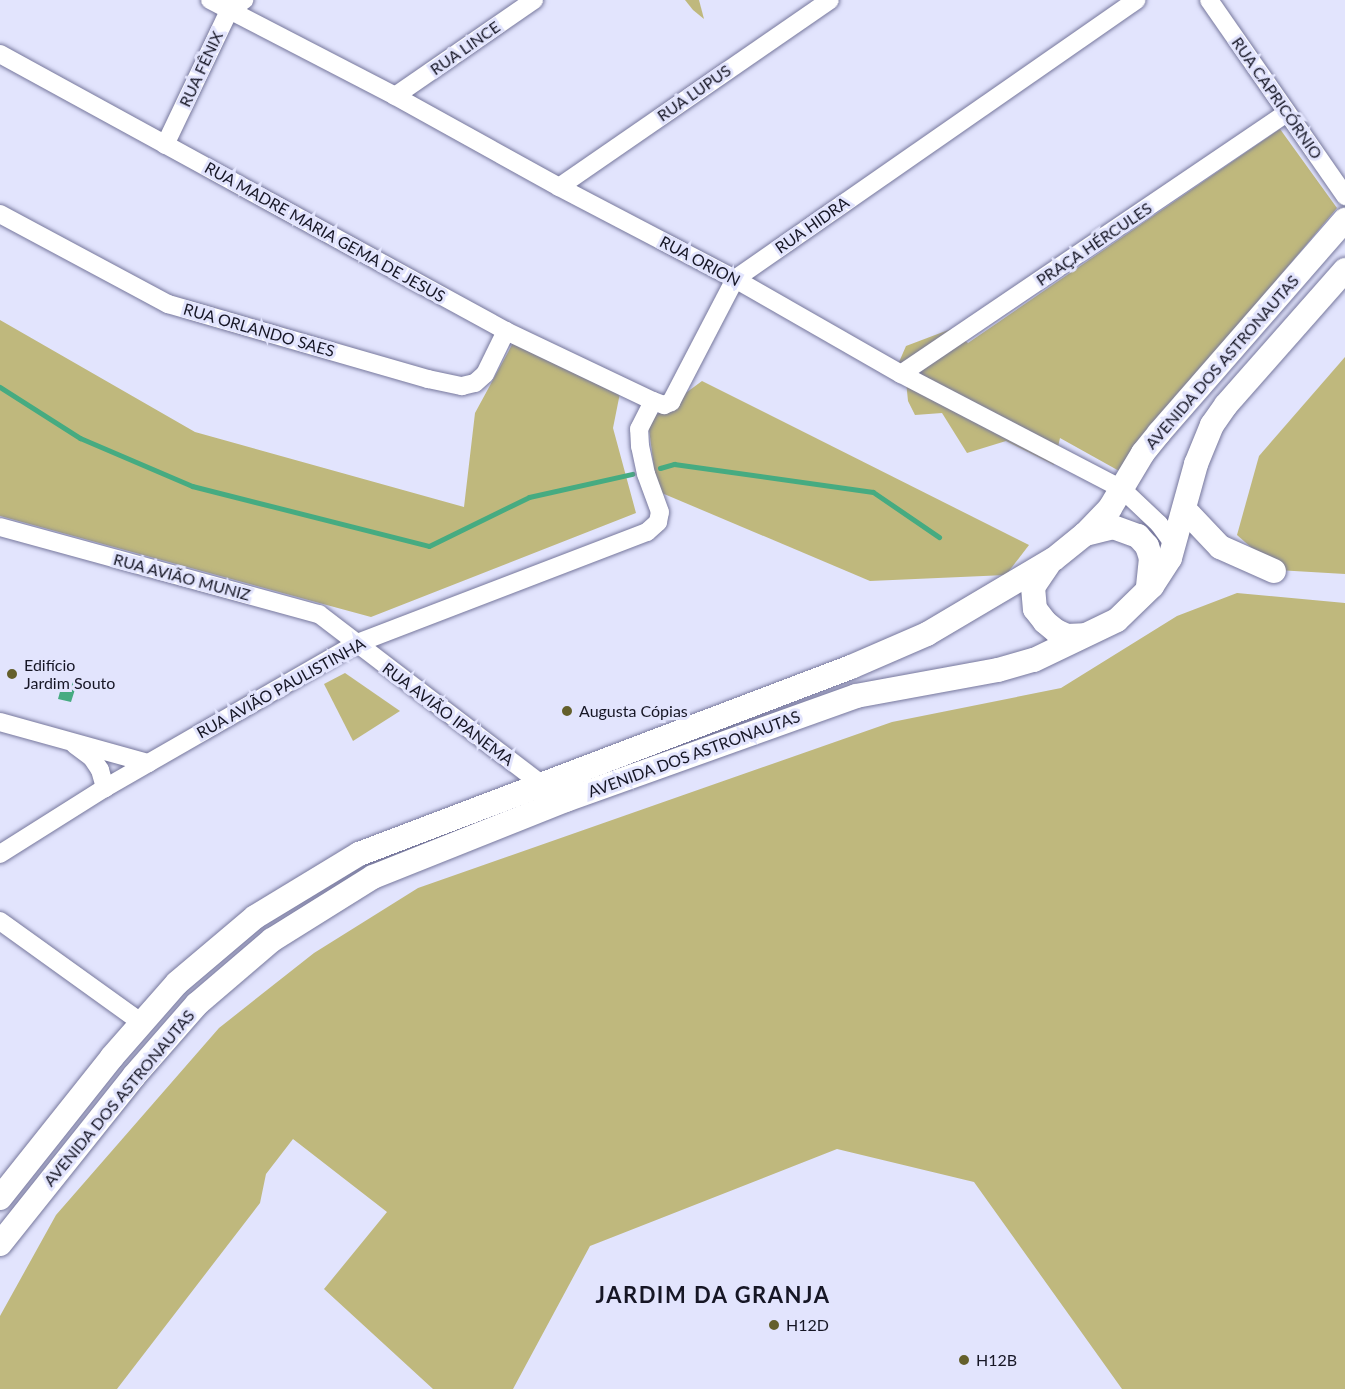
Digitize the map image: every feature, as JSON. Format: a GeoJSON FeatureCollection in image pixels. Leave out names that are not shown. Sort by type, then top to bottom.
{"type":"FeatureCollection","features":[{"type":"Feature","properties":{"kind":"main road","name":"AVENIDA DOS ASTRONAUTAS"},"geometry":{"type":"LineString","coordinates":[[2,1195],[177,983],[255,917],[359,854],[851,667],[916,639],[989,600],[1054,559],[1085,534],[1110,508],[1143,453],[1159,433],[1345,220]]}},
{"type":"Feature","properties":{"kind":"main road","name":"AVENIDA DOS ASTRONAUTAS"},"geometry":{"type":"LineString","coordinates":[[0,1244],[134,1076],[197,1004],[272,940],[373,877],[566,800],[856,696],[998,670],[1034,660],[1117,620],[1143,598],[1162,571],[1174,545],[1196,464],[1212,425],[1226,405],[1345,270]]}},
{"type":"Feature","properties":{"kind":"main road"},"geometry":{"type":"LineString","coordinates":[[1185,510],[1220,547],[1275,571]]}},
{"type":"Feature","properties":{"kind":"main road"},"geometry":{"type":"LineString","coordinates":[[1085,534],[1113,527],[1132,533],[1147,546],[1151,558],[1151,573],[1143,598]]}},
{"type":"Feature","properties":{"kind":"main road"},"geometry":{"type":"LineString","coordinates":[[1054,559],[1041,571],[1034,587],[1035,609],[1056,631],[1067,636],[1084,635]]}},
{"type":"Feature","properties":{"kind":"street","name":"RUA ORION"},"geometry":{"type":"LineString","coordinates":[[210,0],[395,96],[559,187],[735,279],[901,374],[1122,489],[1159,524],[1174,545]]}},
{"type":"Feature","properties":{"kind":"street","name":"RUA FÊNIX"},"geometry":{"type":"LineString","coordinates":[[165,145],[229,11],[244,0]]}},
{"type":"Feature","properties":{"kind":"street","name":"RUA LINCE"},"geometry":{"type":"LineString","coordinates":[[395,96],[534,0]]}},
{"type":"Feature","properties":{"kind":"street","name":"RUA LUPUS"},"geometry":{"type":"LineString","coordinates":[[559,187],[804,7],[830,0]]}},
{"type":"Feature","properties":{"kind":"street","name":"RUA HIDRA"},"geometry":{"type":"LineString","coordinates":[[653,401],[664,405],[671,402],[735,279],[1136,0]]}},
{"type":"Feature","properties":{"kind":"street","name":"RUA CAPRICÓRNIO"},"geometry":{"type":"LineString","coordinates":[[1209,0],[1345,196]]}},
{"type":"Feature","properties":{"kind":"street","name":"RUA MADRE MARIA GEMA DE JESUS"},"geometry":{"type":"LineString","coordinates":[[0,54],[506,331],[653,401]]}},
{"type":"Feature","properties":{"kind":"street","name":"PRAÇA HÉRCULES"},"geometry":{"type":"LineString","coordinates":[[901,374],[1287,113]]}},
{"type":"Feature","properties":{"kind":"street","name":"RUA ORLANDO SAES"},"geometry":{"type":"LineString","coordinates":[[0,214],[168,304],[428,379],[462,386],[475,383],[485,374],[506,331]]}},
{"type":"Feature","properties":{"kind":"street","name":"RUA AVIÃO PAULISTINHA"},"geometry":{"type":"LineString","coordinates":[[0,854],[105,788],[355,644],[647,532],[658,522],[660,512],[644,465],[639,429],[653,401]]}},
{"type":"Feature","properties":{"kind":"street","name":"RUA AVIÃO MUNIZ"},"geometry":{"type":"LineString","coordinates":[[0,527],[319,615],[355,644]]}},
{"type":"Feature","properties":{"kind":"street","name":"RUA AVIÃO IPANEMA"},"geometry":{"type":"LineString","coordinates":[[355,644],[541,784]]}},
{"type":"Feature","properties":{"kind":"street"},"geometry":{"type":"LineString","coordinates":[[0,722],[148,763]]}},
{"type":"Feature","properties":{"kind":"street"},"geometry":{"type":"LineString","coordinates":[[68,740],[92,758],[100,770],[105,788]]}},
{"type":"Feature","properties":{"kind":"street"},"geometry":{"type":"LineString","coordinates":[[0,921],[142,1023]]}},
{"type":"Feature","properties":{"kind":"street"},"geometry":{"type":"LineString","coordinates":[[0,1259],[33,1202]]}},
{"type":"Feature","properties":{"kind":"shaded area"},"geometry":{"type":"Polygon","coordinates":[[[685,0],[699,0],[704,19],[693,10],[685,0]]]}},
{"type":"Feature","properties":{"kind":"shaded area"},"geometry":{"type":"Polygon","coordinates":[[[1280,129],[1337,208],[1132,452],[1121,472],[1060,438],[1054,465],[1006,441],[967,453],[942,413],[915,415],[908,401],[906,381],[896,369],[906,346],[951,329],[968,343],[1280,129]]]}},
{"type":"Feature","properties":{"kind":"shaded area"},"geometry":{"type":"Polygon","coordinates":[[[0,320],[195,432],[464,507],[475,413],[514,341],[620,393],[613,428],[636,513],[371,617],[0,516],[0,320]]]}},
{"type":"Feature","properties":{"kind":"shaded area"},"geometry":{"type":"Polygon","coordinates":[[[1345,357],[1345,574],[1277,570],[1237,535],[1259,456],[1345,357]]]}},
{"type":"Feature","properties":{"kind":"shaded area"},"geometry":{"type":"Polygon","coordinates":[[[702,381],[1029,545],[1006,575],[870,581],[657,491],[648,421],[702,381]]]}},
{"type":"Feature","properties":{"kind":"shaded area"},"geometry":{"type":"Polygon","coordinates":[[[1237,593],[1345,603],[1345,1389],[1122,1389],[974,1182],[837,1149],[590,1246],[513,1389],[433,1389],[324,1289],[387,1212],[293,1139],[266,1174],[260,1203],[117,1389],[0,1389],[0,1316],[56,1215],[219,1028],[314,953],[418,888],[892,722],[1061,688],[1177,616],[1237,593]]]}},
{"type":"Feature","properties":{"kind":"shaded area"},"geometry":{"type":"Polygon","coordinates":[[[345,673],[400,711],[353,741],[324,684],[345,673]]]}},
{"type":"Feature","properties":{"kind":"shaded area"},"geometry":{"type":"Polygon","coordinates":[[[74,678],[78,680],[71,702],[58,699],[61,688],[69,691],[74,678]]]}},
{"type":"Feature","properties":{"kind":"waterway"},"geometry":{"type":"LineString","coordinates":[[0,387],[80,438],[192,486],[429,546],[529,497],[632,474]]}},
{"type":"Feature","properties":{"kind":"waterway"},"geometry":{"type":"LineString","coordinates":[[660,468],[674,464],[873,492],[939,537]]}},
{"type":"Feature","properties":{"kind":"place","name":"Edifício Jardim Souto"},"geometry":{"type":"Point","coordinates":[12,674]}},
{"type":"Feature","properties":{"kind":"place","name":"Augusta Cópias"},"geometry":{"type":"Point","coordinates":[567,711]}},
{"type":"Feature","properties":{"kind":"place","name":"H12D"},"geometry":{"type":"Point","coordinates":[774,1325]}},
{"type":"Feature","properties":{"kind":"place","name":"H12B"},"geometry":{"type":"Point","coordinates":[964,1360]}},
{"type":"Feature","properties":{"kind":"district","name":"JARDIM DA GRANJA"},"geometry":{"type":"Point","coordinates":[713,1295]}}]}
